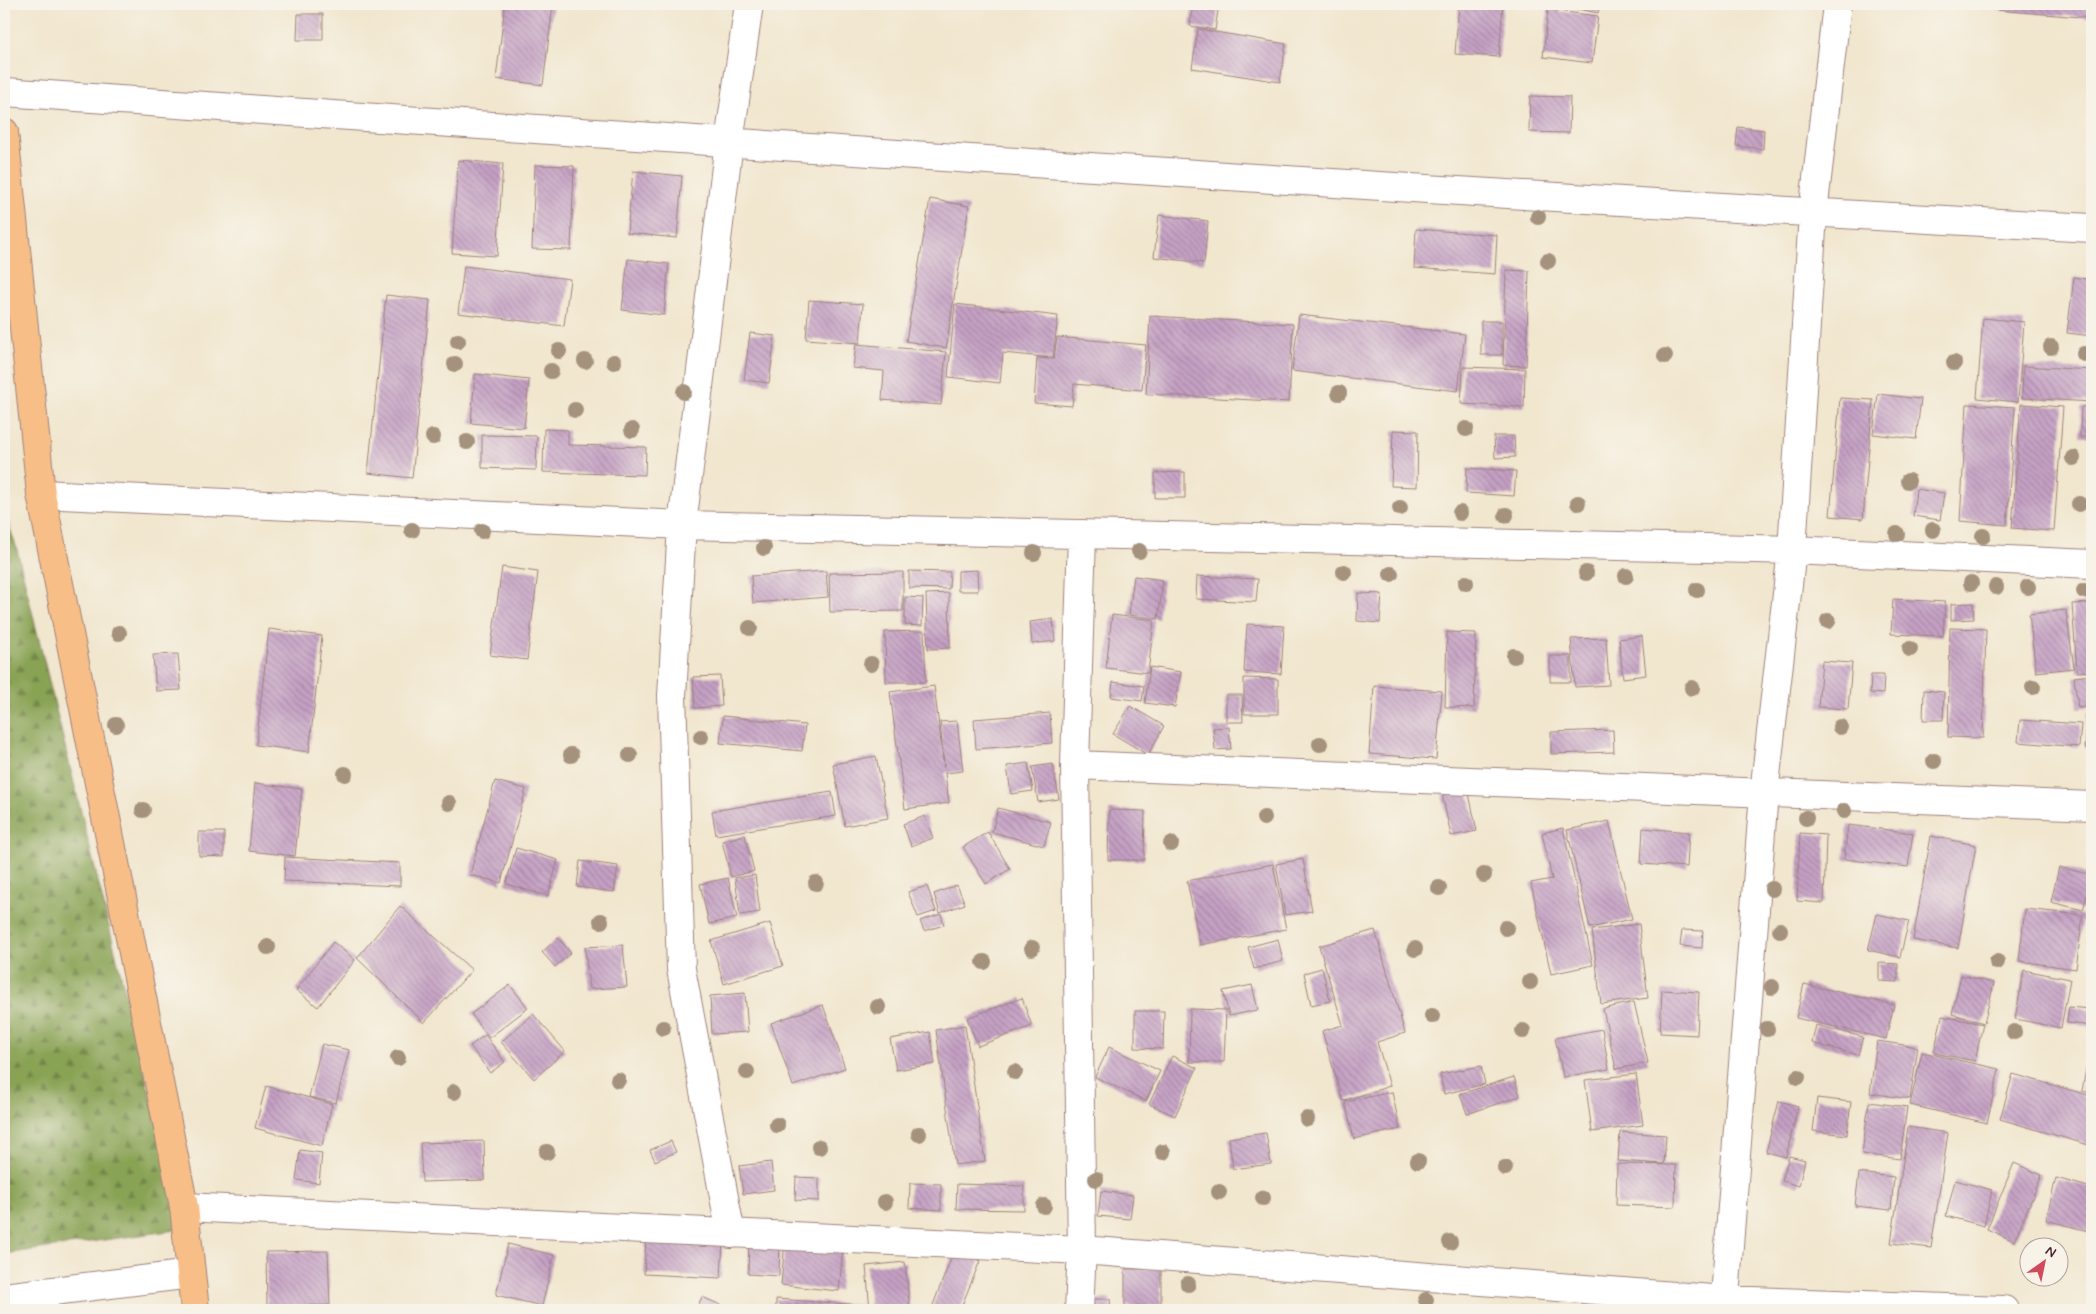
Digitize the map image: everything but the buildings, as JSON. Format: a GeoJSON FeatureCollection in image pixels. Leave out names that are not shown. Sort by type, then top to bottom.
{"type":"FeatureCollection","features":[{"type":"Feature","properties":{"kind":"main road"},"geometry":{"type":"LineString","coordinates":[[4,132],[41,494],[184,1207],[195,1310]]}},
{"type":"Feature","properties":{"kind":"street"},"geometry":{"type":"LineString","coordinates":[[731,1234],[681,969],[672,696],[682,525],[729,142],[749,4]]}},
{"type":"Feature","properties":{"kind":"street"},"geometry":{"type":"LineString","coordinates":[[1725,1305],[1764,793],[1792,550],[1813,214],[1837,4]]}},
{"type":"Feature","properties":{"kind":"street"},"geometry":{"type":"LineString","coordinates":[[4,92],[1813,214],[2092,228]]}},
{"type":"Feature","properties":{"kind":"street"},"geometry":{"type":"LineString","coordinates":[[41,494],[682,525],[1792,550],[2092,564]]}},
{"type":"Feature","properties":{"kind":"street"},"geometry":{"type":"LineString","coordinates":[[1079,1310],[1082,1250],[1075,765],[1082,534]]}},
{"type":"Feature","properties":{"kind":"street"},"geometry":{"type":"LineString","coordinates":[[1075,765],[2092,806]]}},
{"type":"Feature","properties":{"kind":"street"},"geometry":{"type":"LineString","coordinates":[[184,1207],[1082,1250],[1725,1305],[2004,1310]]}},
{"type":"Feature","properties":{"kind":"street"},"geometry":{"type":"LineString","coordinates":[[4,1296],[191,1274]]}},
{"type":"Feature","properties":{"kind":"green space"},"geometry":{"type":"Polygon","coordinates":[[[4,511],[16,546],[183,1229],[4,1254],[4,511]]]}}]}
